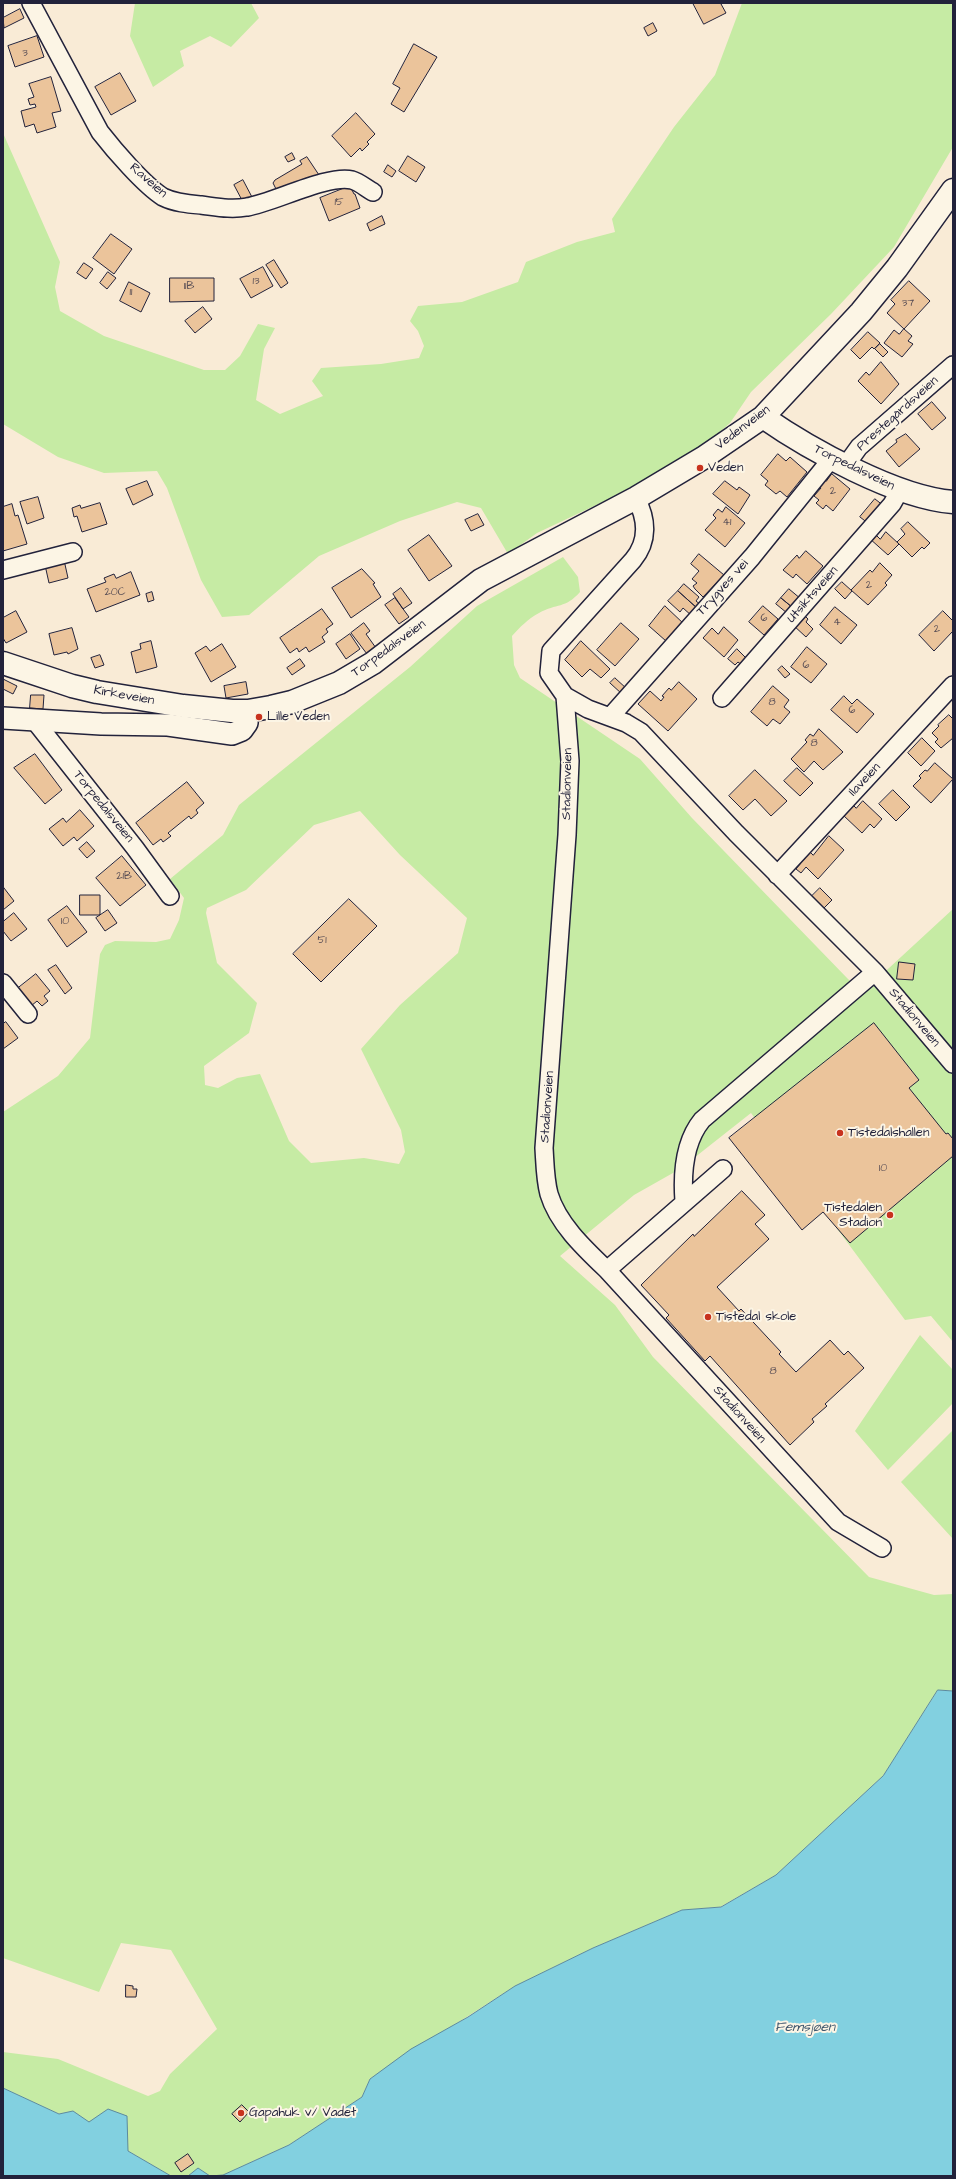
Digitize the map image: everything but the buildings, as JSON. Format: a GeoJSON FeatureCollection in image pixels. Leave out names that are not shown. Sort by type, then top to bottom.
{"type":"FeatureCollection","features":[{"type":"Feature","properties":{"kind":"main road","name":"Vedenveien"},"geometry":{"type":"LineString","coordinates":[[636,498],[709,454],[763,417],[861,312],[897,268],[953,190]]}},
{"type":"Feature","properties":{"kind":"main road","name":"Torpedalsveien"},"geometry":{"type":"LineString","coordinates":[[763,417],[798,441],[900,490],[953,502]]}},
{"type":"Feature","properties":{"kind":"main road","name":"Torpedalsveien"},"geometry":{"type":"LineString","coordinates":[[248,711],[292,702],[340,683],[373,663],[481,580],[636,498]]}},
{"type":"Feature","properties":{"kind":"main road","name":"Kirkeveien"},"geometry":{"type":"LineString","coordinates":[[3,663],[58,682],[97,692],[183,706],[248,711]]}},
{"type":"Feature","properties":{"kind":"street","name":"Raveien"},"geometry":{"type":"LineString","coordinates":[[31,3],[100,132],[119,155],[162,196],[173,201],[230,209],[247,208],[306,188],[342,179],[352,180],[373,192]]}},
{"type":"Feature","properties":{"kind":"street","name":"Prestegårdsveien"},"geometry":{"type":"LineString","coordinates":[[839,461],[859,448],[953,365]]}},
{"type":"Feature","properties":{"kind":"street","name":"Trygves vei"},"geometry":{"type":"LineString","coordinates":[[611,716],[839,461]]}},
{"type":"Feature","properties":{"kind":"street","name":"Utsiktsveien"},"geometry":{"type":"LineString","coordinates":[[722,698],[892,504],[900,490]]}},
{"type":"Feature","properties":{"kind":"street"},"geometry":{"type":"LineString","coordinates":[[565,696],[549,674],[551,651],[634,560],[641,548],[645,537],[645,525],[643,511],[636,498]]}},
{"type":"Feature","properties":{"kind":"street"},"geometry":{"type":"LineString","coordinates":[[3,570],[73,552]]}},
{"type":"Feature","properties":{"kind":"street","name":"Ilaveien"},"geometry":{"type":"LineString","coordinates":[[778,875],[953,686]]}},
{"type":"Feature","properties":{"kind":"street","name":"Stadionveien"},"geometry":{"type":"LineString","coordinates":[[565,696],[588,709],[611,716],[641,732],[778,875],[875,972],[953,1064]]}},
{"type":"Feature","properties":{"kind":"street","name":"Stadionveien"},"geometry":{"type":"LineString","coordinates":[[565,696],[570,761],[567,835],[544,1148],[549,1194],[556,1210],[580,1244],[607,1270],[838,1522],[882,1548]]}},
{"type":"Feature","properties":{"kind":"street"},"geometry":{"type":"LineString","coordinates":[[3,718],[168,725],[232,734],[242,730],[247,723],[248,711]]}},
{"type":"Feature","properties":{"kind":"street","name":"Torpedalsveien"},"geometry":{"type":"LineString","coordinates":[[34,720],[135,848],[170,896]]}},
{"type":"Feature","properties":{"kind":"street"},"geometry":{"type":"LineString","coordinates":[[684,1201],[683,1171],[696,1130],[702,1120],[875,972]]}},
{"type":"Feature","properties":{"kind":"street"},"geometry":{"type":"LineString","coordinates":[[3,983],[28,1014]]}},
{"type":"Feature","properties":{"kind":"street"},"geometry":{"type":"LineString","coordinates":[[607,1270],[684,1201],[723,1169]]}},
{"type":"Feature","properties":{"kind":"green space"},"geometry":{"type":"Polygon","coordinates":[[[135,3],[251,3],[259,18],[231,47],[210,36],[180,51],[184,66],[153,87],[130,36],[135,3]]]}},
{"type":"Feature","properties":{"kind":"green space"},"geometry":{"type":"Polygon","coordinates":[[[742,3],[953,3],[953,147],[894,247],[831,314],[751,392],[730,423],[696,453],[626,491],[537,533],[508,554],[481,508],[457,502],[400,521],[319,556],[249,615],[222,617],[201,580],[167,488],[157,471],[104,473],[58,457],[3,424],[3,133],[60,262],[55,287],[60,311],[104,336],[204,370],[225,370],[240,356],[258,324],[275,328],[264,349],[256,400],[280,414],[323,396],[312,381],[321,368],[381,364],[419,358],[424,346],[418,331],[410,321],[418,306],[462,302],[518,282],[526,262],[577,242],[615,232],[612,219],[674,127],[715,75],[742,3]]]}},
{"type":"Feature","properties":{"kind":"green space"},"geometry":{"type":"Polygon","coordinates":[[[563,557],[578,577],[580,592],[570,601],[535,615],[524,623],[512,636],[514,665],[520,678],[640,759],[692,818],[848,979],[863,992],[953,909],[953,1342],[931,1316],[905,1320],[751,1113],[680,1169],[634,1195],[560,1256],[615,1305],[653,1357],[869,1577],[934,1595],[953,1594],[953,1691],[938,1690],[883,1776],[776,1875],[720,1907],[682,1910],[593,1948],[515,1986],[370,2079],[362,2097],[289,2145],[223,2175],[210,2176],[198,2168],[188,2176],[171,2176],[128,2151],[108,2109],[89,2123],[73,2111],[59,2114],[3,2088],[3,2052],[58,2059],[148,2096],[160,2091],[170,2074],[217,2029],[171,1950],[121,1943],[99,1992],[3,1958],[3,1112],[58,1076],[90,1038],[100,954],[105,945],[115,941],[156,942],[170,939],[179,920],[184,898],[170,879],[223,835],[239,805],[410,667],[477,606],[563,557]],[[360,811],[314,825],[246,890],[207,908],[206,913],[217,963],[257,1003],[249,1033],[204,1066],[205,1085],[218,1088],[237,1078],[260,1074],[289,1141],[311,1163],[364,1158],[399,1164],[405,1152],[401,1130],[361,1049],[400,1005],[458,953],[467,918],[400,855],[360,811]]]}},
{"type":"Feature","properties":{"kind":"green space"},"geometry":{"type":"Polygon","coordinates":[[[920,1335],[953,1370],[953,1403],[888,1470],[855,1431],[920,1335]]]}},
{"type":"Feature","properties":{"kind":"green space"},"geometry":{"type":"Polygon","coordinates":[[[953,1430],[953,1539],[901,1482],[953,1430]]]}},
{"type":"Feature","properties":{"kind":"water","name":"Femsjøen"},"geometry":{"type":"Polygon","coordinates":[[[938,1690],[953,1691],[953,2176],[210,2176],[223,2175],[289,2145],[362,2097],[370,2079],[411,2049],[468,2017],[515,1986],[593,1948],[682,1910],[721,1907],[776,1875],[883,1776],[938,1690]]]}},
{"type":"Feature","properties":{"kind":"water"},"geometry":{"type":"Polygon","coordinates":[[[3,2088],[59,2114],[73,2111],[89,2122],[108,2109],[127,2116],[128,2151],[171,2176],[3,2176],[3,2088]]]}},
{"type":"Feature","properties":{"kind":"water"},"geometry":{"type":"Polygon","coordinates":[[[198,2168],[210,2176],[188,2176],[198,2168]]]}},
{"type":"Feature","properties":{"kind":"place","name":"Veden"},"geometry":{"type":"Point","coordinates":[700,468]}},
{"type":"Feature","properties":{"kind":"place","name":"Lille Veden"},"geometry":{"type":"Point","coordinates":[259,717]}},
{"type":"Feature","properties":{"kind":"place","name":"Tistedalshallen"},"geometry":{"type":"Point","coordinates":[840,1133]}},
{"type":"Feature","properties":{"kind":"place","name":"Tistedalen Stadion"},"geometry":{"type":"Point","coordinates":[890,1215]}},
{"type":"Feature","properties":{"kind":"place","name":"Tistedal skole"},"geometry":{"type":"Point","coordinates":[708,1317]}},
{"type":"Feature","properties":{"kind":"place","name":"Gapahuk v/ Vadet"},"geometry":{"type":"Point","coordinates":[241,2113]}}]}
